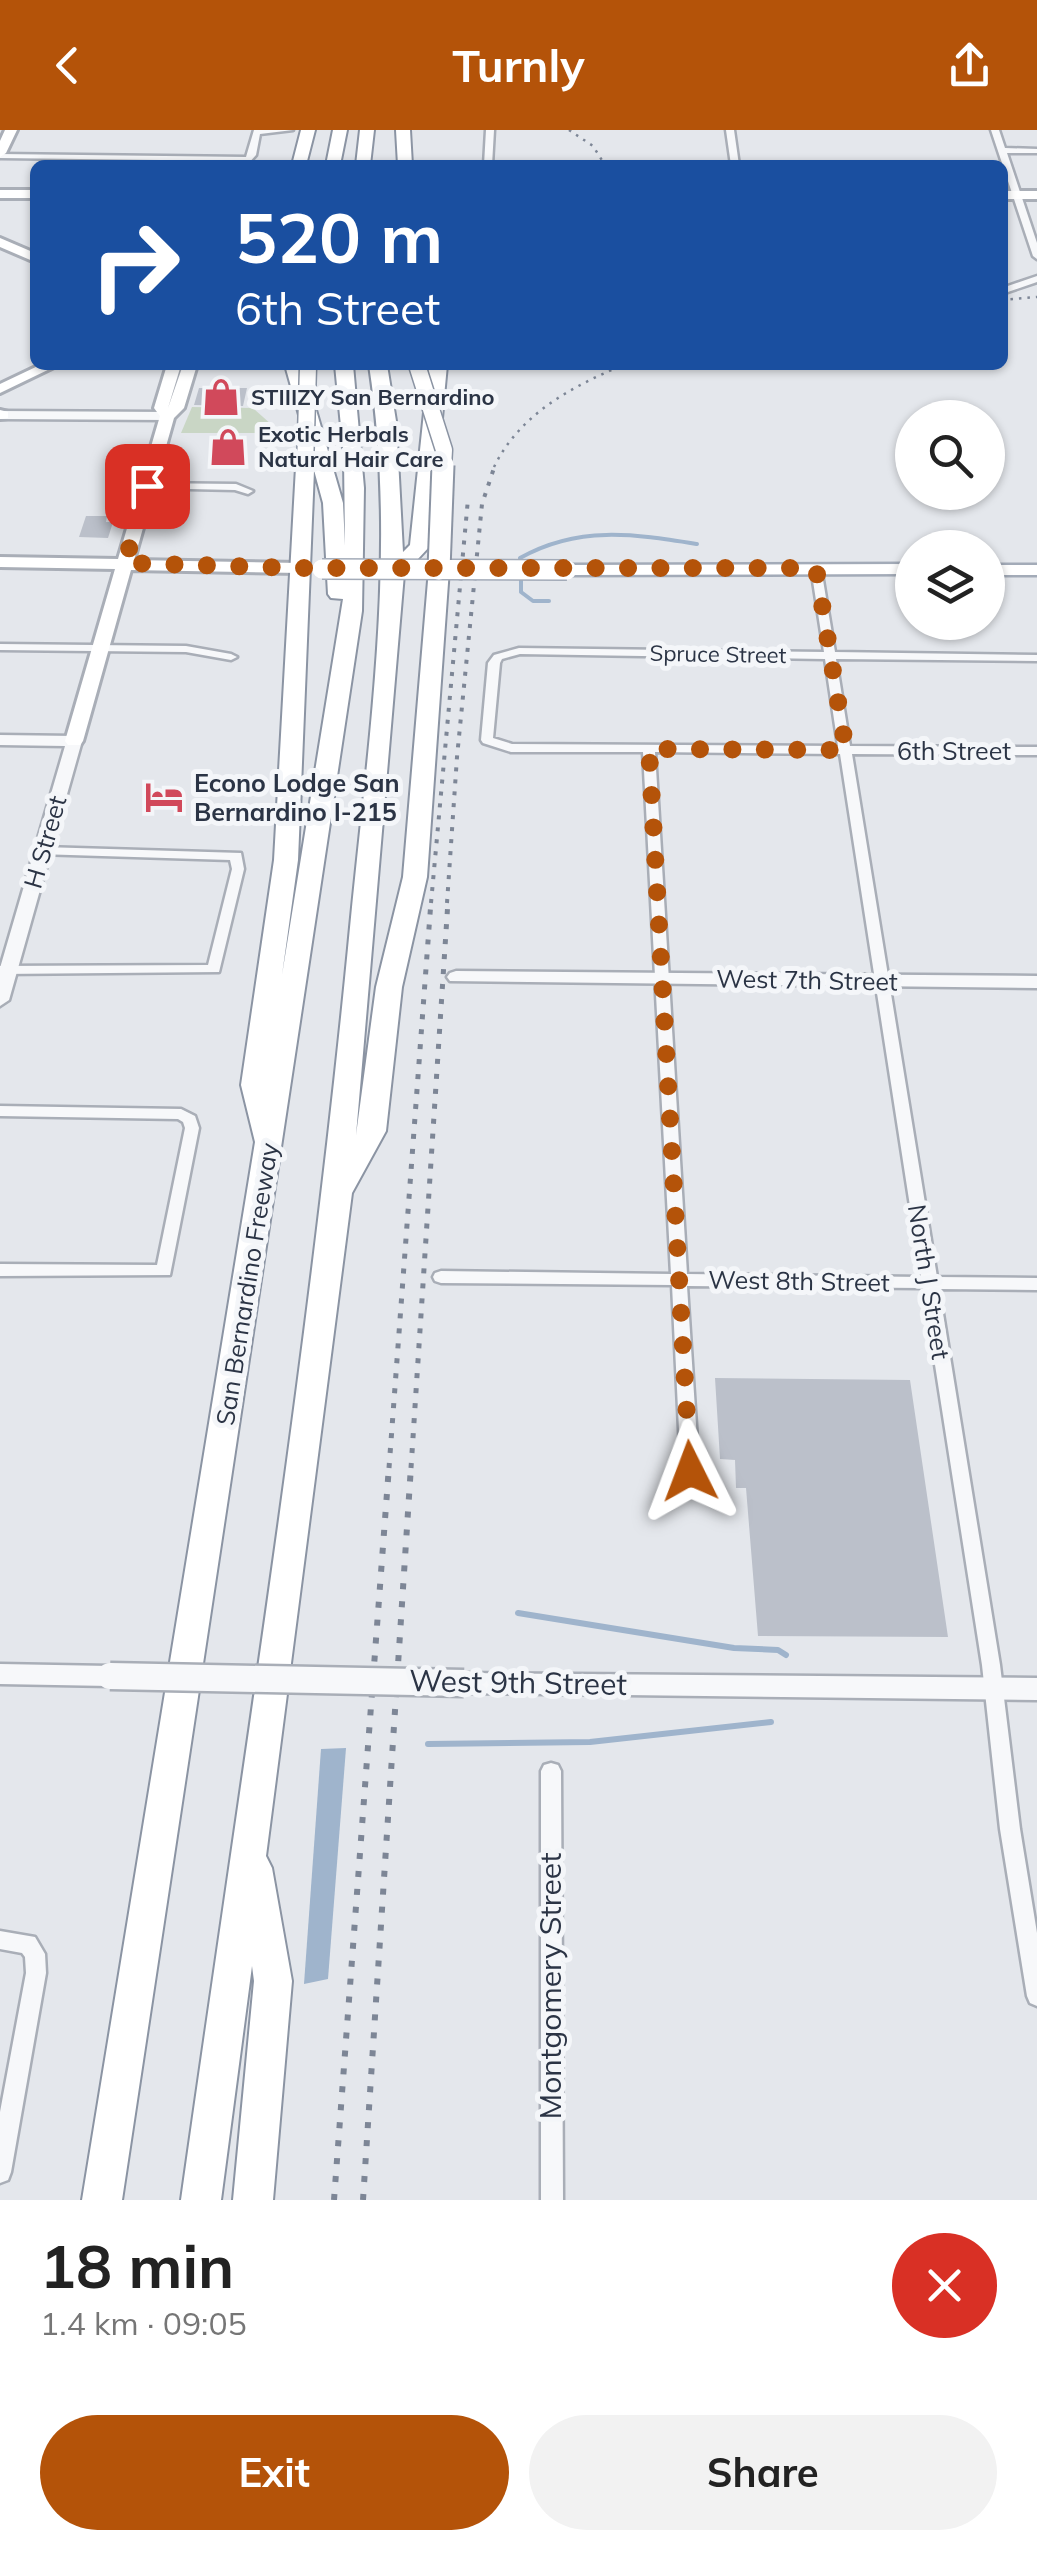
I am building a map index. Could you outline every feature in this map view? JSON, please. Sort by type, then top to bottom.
[{"type":"highway","points":[[300,160],[308,130]]},
{"type":"highway","points":[[334,160],[340,130]]},
{"type":"highway","points":[[363,160],[367,130]]},
{"type":"highway","points":[[403,130],[404,160]]},
{"type":"highway","points":[[295,370],[336,521],[337,721]]},
{"type":"highway","points":[[268,1152],[254,1085],[286,860],[310,568],[308,370]]},
{"type":"highway","name":"San Bernardino Freeway","points":[[102,2200],[352,611],[358,526],[345,370]]},
{"type":"highway","points":[[200,2200],[336,1200],[394,574],[386,421],[379,370]]},
{"type":"highway","points":[[336,1200],[372,1131],[389,988],[414,877],[434,662],[444,450],[419,370]]},
{"type":"highway","points":[[394,574],[420,546],[438,370]]},
{"type":"highway","points":[[249,1837],[272,1981],[253,2200]]},
{"type":"main road","points":[[0,155],[11,130]]},
{"type":"main road","points":[[0,191],[30,190]]},
{"type":"main road","points":[[1010,195],[1037,195]]},
{"type":"main road","points":[[0,242],[30,256]]},
{"type":"main road","points":[[0,389],[40,370]]},
{"type":"main road","points":[[167,416],[161,408],[172,370]]},
{"type":"main road","points":[[74,741],[167,416],[177,408],[188,370]]},
{"type":"main road","points":[[0,562],[567,570],[895,569]]},
{"type":"main road","points":[[1005,570],[1037,570]]},
{"type":"street","points":[[246,160],[252,155],[257,132],[290,130]]},
{"type":"street","points":[[488,160],[490,130]]},
{"type":"street","points":[[730,130],[733,160]]},
{"type":"street","points":[[994,130],[1003,160]]},
{"type":"street","points":[[1001,150],[1037,150]]},
{"type":"street","points":[[0,155],[174,160]]},
{"type":"street","points":[[1010,195],[1037,256]]},
{"type":"street","points":[[1008,289],[1037,278]]},
{"type":"street","points":[[1,414],[167,416]]},
{"type":"street","points":[[147,486],[248,490]]},
{"type":"street","name":"North J Street","points":[[816,568],[994,1688],[1037,1996]]},
{"type":"street","points":[[0,647],[186,649],[231,657]]},
{"type":"street","name":"Spruce Street","points":[[512,748],[488,740],[488,726],[494,663],[498,657],[519,651],[1037,658]]},
{"type":"street","points":[[0,740],[74,741]]},
{"type":"street","name":"H Street","points":[[0,1000],[4,970],[74,741]]},
{"type":"street","name":"6th Street","points":[[512,748],[1036,754]]},
{"type":"street","points":[[649,749],[690,1471]]},
{"type":"street","points":[[4,970],[214,969],[238,870],[236,856],[43,851]]},
{"type":"street","name":"West 7th Street","points":[[456,976],[1037,982]]},
{"type":"street","points":[[0,1111],[181,1114],[190,1119],[190,1140],[164,1272],[0,1270]]},
{"type":"street","name":"West 8th Street","points":[[441,1277],[1037,1284]]},
{"type":"street","name":"West 9th Street","points":[[0,1674],[1037,1689]]},
{"type":"street","name":"Montgomery Street","points":[[551,1771],[552,2200]]},
{"type":"street","points":[[0,2172],[36,1974],[35,1954],[28,1944],[2,1940]]},
{"type":"green space","points":[[192,407],[253,408],[281,433],[181,433]]},
{"type":"water","points":[[346,1748],[328,1979],[304,1984],[321,1749]]},
{"type":"building","name":"STIIIZY San Bernardino","points":[[199,388],[247,388],[243,406],[194,405]]},
{"type":"building","points":[[86,516],[107,516],[106,522],[113,522],[108,538],[79,537]]},
{"type":"building","points":[[715,1378],[910,1380],[948,1637],[758,1636],[746,1488],[736,1488],[735,1460],[720,1459]]},
{"type":"waterway","points":[[520,565],[520,558],[542,548],[585,536],[629,535],[697,544]]},
{"type":"waterway","points":[[521,576],[521,592],[533,601],[549,601]]},
{"type":"waterway","points":[[518,1613],[734,1648],[778,1650],[786,1655]]},
{"type":"waterway","points":[[428,1744],[590,1742],[771,1722]]},
{"type":"railway","points":[[569,130],[593,146],[602,160]]},
{"type":"railway","points":[[1008,299],[1037,297]]},
{"type":"railway","points":[[495,466],[533,417],[566,393],[612,370]]},
{"type":"railway","points":[[447,903],[482,504],[495,466]]},
{"type":"railway","points":[[431,903],[468,499]]},
{"type":"railway","points":[[389,1468],[431,901]]},
{"type":"railway","points":[[411,1468],[448,901]]},
{"type":"railway","points":[[334,2200],[389,1466]]},
{"type":"railway","points":[[363,2200],[411,1466]]},
{"type":"place","name":"STIIIZY San Bernardino","points":[[221,397]]},
{"type":"place","name":"Exotic Herbals Natural Hair Care","points":[[228,447]]},
{"type":"place","name":"Econo Lodge San Bernardino I-215","points":[[164,797]]},
{"type":"route","points":[[147,486],[125,563],[300,568],[816,568],[846,750],[649,749],[690,1471]]}]
